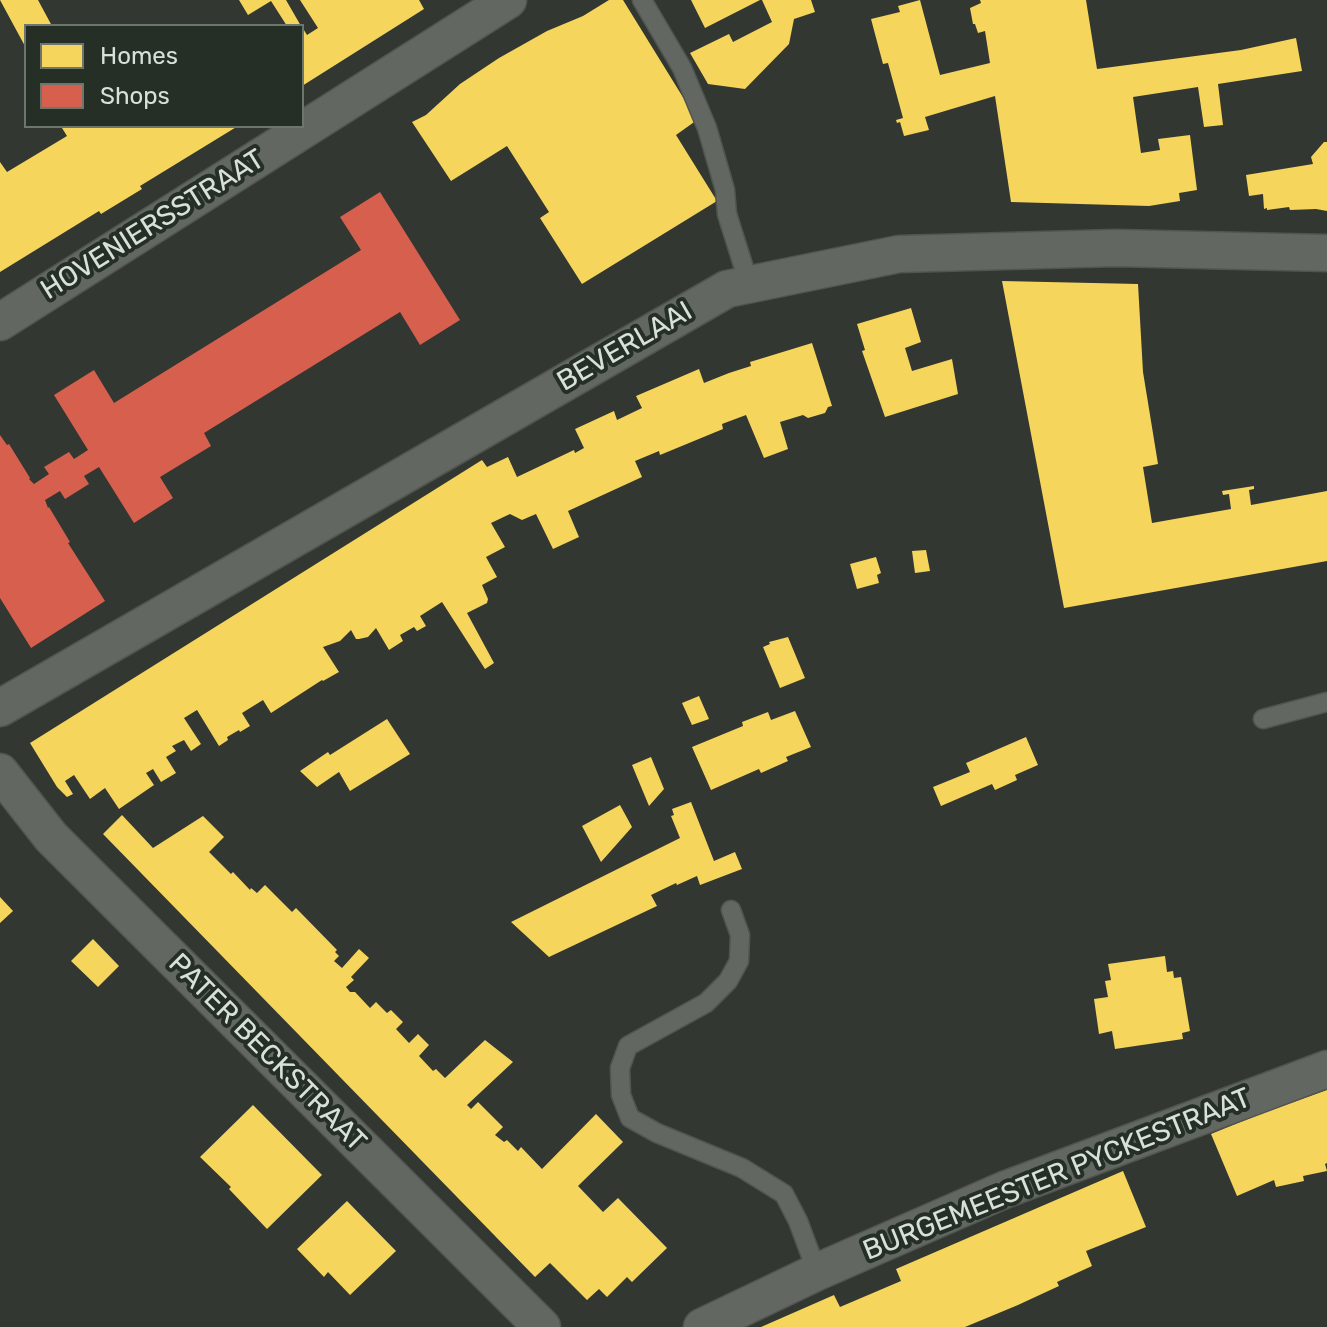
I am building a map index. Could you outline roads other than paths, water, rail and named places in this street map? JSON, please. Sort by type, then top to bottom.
[{"type":"street","name":"HOVENIERSSTRAAT","points":[[0,322],[508,0]]},
{"type":"street","name":"BEVERLAAI","points":[[0,708],[727,289],[899,254],[1116,248],[1327,253]]},
{"type":"street","name":"PATER BECKSTRAAT","points":[[0,772],[51,837],[542,1327]]},
{"type":"street","name":"BURGEMEESTER PYCKESTRAAT","points":[[702,1327],[817,1272],[1004,1190],[1327,1069]]},
{"type":"lane","points":[[642,0],[682,68],[707,128],[725,190],[727,214],[749,284]]},
{"type":"lane","points":[[1263,719],[1327,702]]},
{"type":"lane","points":[[731,910],[740,935],[739,961],[728,981],[706,1003],[628,1046],[620,1068],[621,1095],[630,1118],[657,1133],[742,1168],[784,1194],[817,1272]]}]
